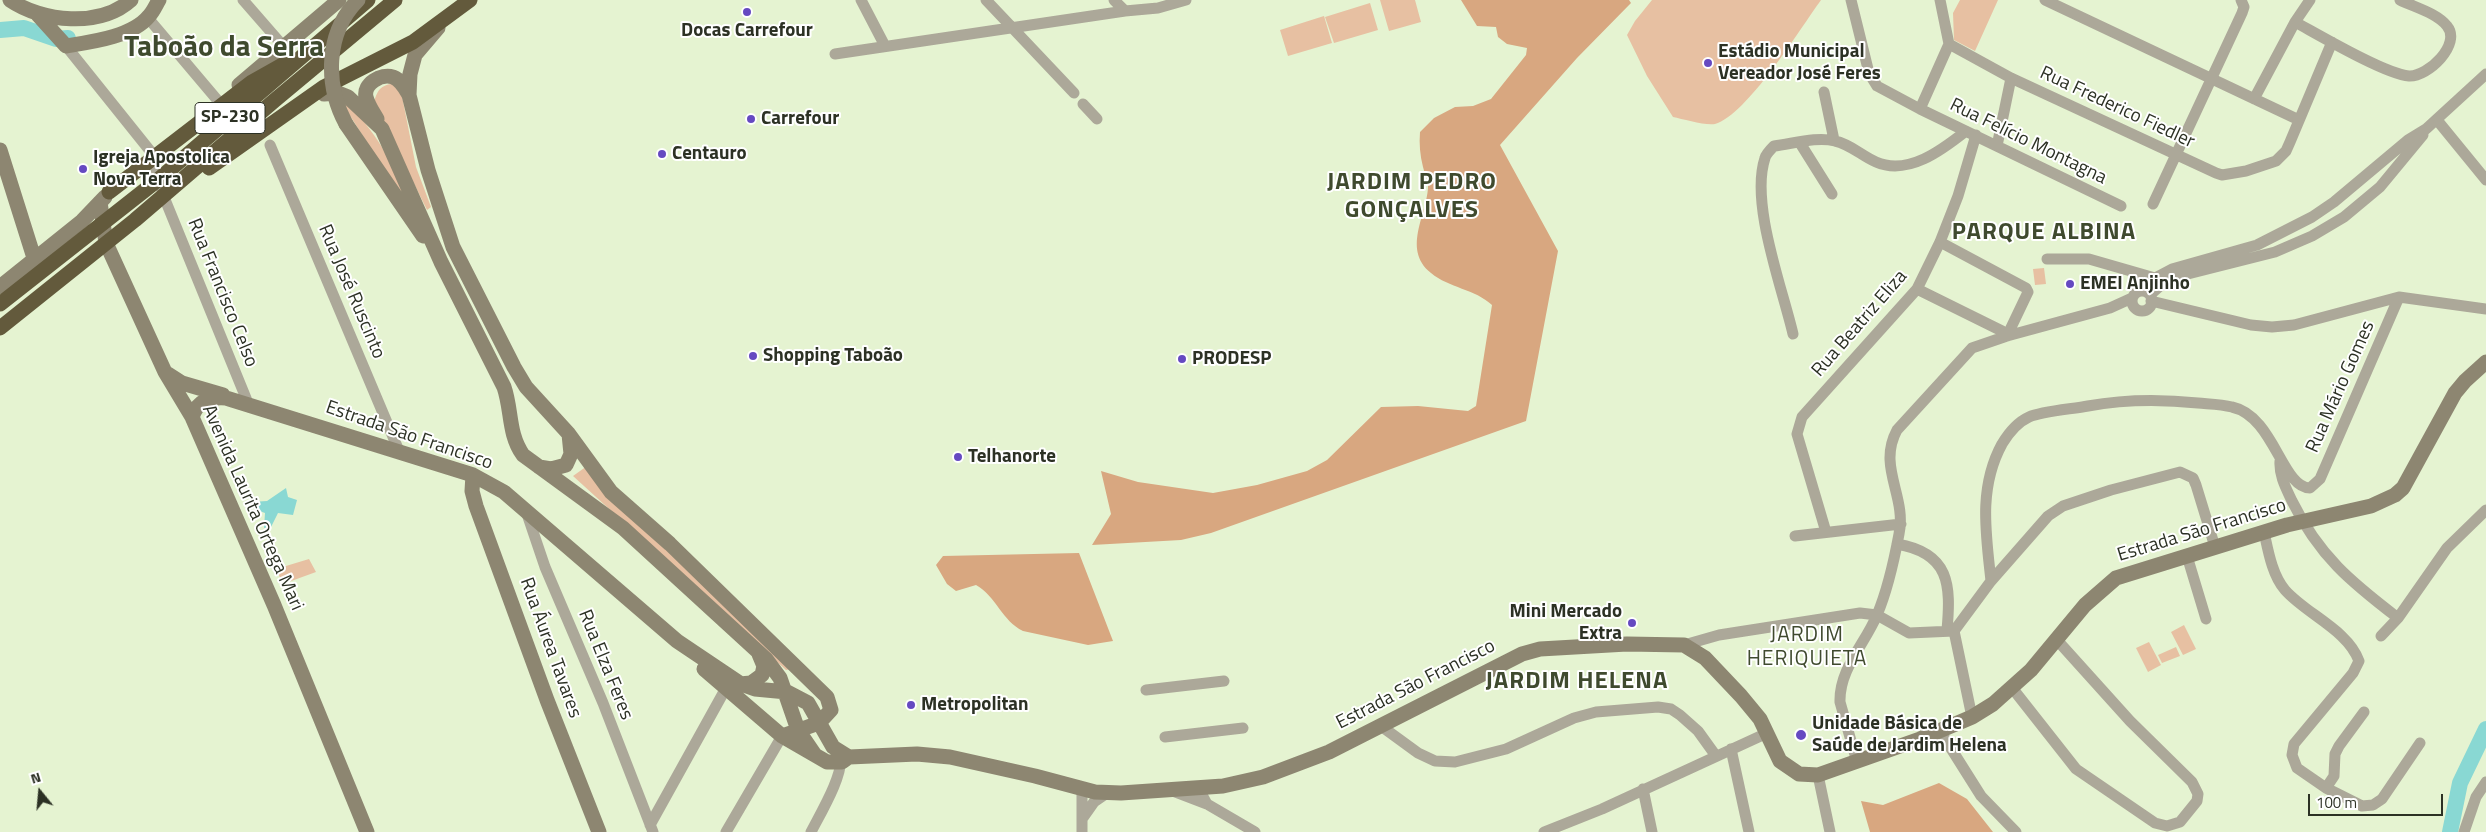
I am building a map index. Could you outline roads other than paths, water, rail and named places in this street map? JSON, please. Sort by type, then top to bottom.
[{"type":"highway","name":"SP-230","points":[[0,304],[159,179],[368,0]]},
{"type":"highway","name":"SP-230","points":[[0,328],[164,197],[274,100],[395,0]]},
{"type":"highway","points":[[181,182],[212,166],[324,87],[413,42],[470,0]]},
{"type":"highway","points":[[105,197],[153,156],[252,82],[306,53]]},
{"type":"main road","points":[[10,0],[41,18],[63,43],[97,41],[121,34],[148,18],[159,0]]},
{"type":"main road","points":[[41,18],[74,20],[97,16],[131,0]]},
{"type":"main road","points":[[153,156],[339,0]]},
{"type":"main road","points":[[358,0],[343,19],[332,54],[332,82],[336,104],[346,124],[441,262]]},
{"type":"main road","points":[[456,12],[427,40],[415,55],[410,74],[409,94],[428,170],[453,247],[526,387],[568,433],[611,492],[670,544],[794,666],[822,690],[831,706],[831,710],[819,723],[782,736]]},
{"type":"main road","points":[[409,94],[401,82],[393,77],[383,76],[375,79],[369,86],[366,99],[382,129],[441,262],[504,387],[515,444],[523,455],[623,528],[775,669],[787,692],[790,711],[798,730],[814,754]]},
{"type":"main road","points":[[308,100],[317,96],[338,93],[348,97],[382,129]]},
{"type":"main road","points":[[0,150],[35,261]]},
{"type":"main road","points":[[0,287],[35,261],[82,221],[105,197]]},
{"type":"main road","name":"Avenida Laurita Ortega Mari","points":[[105,197],[103,224],[106,243],[165,372],[188,411],[274,605],[367,832]]},
{"type":"main road","name":"Estrada São Francisco","points":[[165,372],[182,383],[226,398],[248,403],[473,475],[504,492],[677,641],[734,686],[782,736],[827,762],[844,757],[917,754],[950,757],[1035,776],[1082,789],[1108,793],[1171,791],[1223,786],[1291,768],[1381,726],[1510,659],[1540,649],[1627,644],[1684,645],[1705,658],[1760,719],[1780,761],[1799,774],[1818,775],[1858,762],[1972,717],[2013,689],[2057,640],[2085,605],[2109,582],[2122,576],[2264,532],[2359,510],[2395,495],[2408,480],[2455,393],[2464,381],[2486,362]]},
{"type":"main road","points":[[188,411],[190,396],[207,390]]},
{"type":"main road","name":"Estrada São Francisco","points":[[188,411],[203,401],[226,398]]},
{"type":"main road","points":[[539,467],[551,469],[566,465],[571,454],[568,433]]},
{"type":"main road","name":"Rua Áurea Tavares","points":[[473,475],[472,491],[476,506],[547,700],[599,832]]},
{"type":"main road","points":[[734,686],[751,683],[762,675],[764,666],[758,653]]},
{"type":"main road","name":"Estrada São Francisco","points":[[734,686],[787,692],[808,703],[827,739],[844,757]]},
{"type":"street","points":[[243,0],[284,47]]},
{"type":"street","points":[[861,0],[885,46]]},
{"type":"street","points":[[986,0],[1074,93]]},
{"type":"street","points":[[1114,0],[1125,11]]},
{"type":"street","points":[[835,54],[1125,11],[1158,8],[1186,0]]},
{"type":"street","name":"Rua Felício Montagna","points":[[1851,0],[1872,80],[1877,86],[1920,110],[2122,206]]},
{"type":"street","points":[[1920,110],[1949,44],[1940,0]]},
{"type":"street","points":[[2045,0],[2299,120],[2332,42]]},
{"type":"street","points":[[2153,204],[2242,13],[2244,8],[2241,0]]},
{"type":"street","points":[[2254,98],[2295,22],[2310,0]]},
{"type":"street","points":[[2295,22],[2332,42],[2396,72],[2412,76],[2432,67],[2444,52],[2450,36],[2449,30],[2440,20],[2400,0]]},
{"type":"street","points":[[148,18],[218,102]]},
{"type":"street","points":[[63,43],[153,156]]},
{"type":"street","name":"Rua Frederico Fiedler","points":[[1949,44],[2011,78],[2222,175],[2246,171],[2276,161],[2286,152],[2299,120]]},
{"type":"street","points":[[2047,259],[2089,259],[2154,278],[2172,269],[2257,245],[2291,228],[2334,202],[2408,140],[2437,120],[2486,75]]},
{"type":"street","points":[[1997,146],[2011,78]]},
{"type":"street","points":[[1824,92],[1834,140]]},
{"type":"street","points":[[1083,104],[1097,119]]},
{"type":"street","points":[[2437,120],[2486,180]]},
{"type":"street","points":[[2149,296],[2168,279],[2275,252],[2344,217],[2385,182],[2426,129]]},
{"type":"street","points":[[1792,334],[1771,252],[1761,197],[1765,157],[1774,146],[1834,140],[1876,162],[1893,166],[1908,164],[1930,156],[1971,133]]},
{"type":"street","name":"Rua Beatriz Eliza","points":[[1826,532],[1799,444],[1798,425],[1802,417],[1917,289],[1940,242],[1958,196],[1971,133]]},
{"type":"street","points":[[1800,143],[1832,194]]},
{"type":"street","name":"Rua José Ruscinto","points":[[270,145],[399,452]]},
{"type":"street","name":"Rua Francisco Celso","points":[[153,156],[164,197],[248,403]]},
{"type":"street","points":[[2376,168],[2382,173],[2385,182]]},
{"type":"street","points":[[2291,228],[2293,235],[2300,241]]},
{"type":"street","points":[[1940,242],[2026,288],[2028,292],[2007,336]]},
{"type":"street","points":[[2110,308],[2147,309],[2154,278]]},
{"type":"street","points":[[1917,289],[1984,322],[2007,336]]},
{"type":"street","points":[[1972,348],[2007,336],[2110,308],[2132,298],[2138,291],[2149,296],[2251,325],[2272,327],[2294,325],[2400,297],[2486,309]]},
{"type":"street","name":"Rua Mário Gomes","points":[[2280,459],[2294,480],[2305,488],[2310,488],[2320,479],[2400,297]]},
{"type":"street","points":[[2132,298],[2133,305],[2138,310]]},
{"type":"street","points":[[1858,762],[1840,702],[1840,692],[1845,674],[1877,616],[1897,544],[1901,524],[1889,463],[1891,440],[1916,408],[1972,348],[1981,335],[1984,322]]},
{"type":"street","points":[[1991,581],[1984,524],[1985,498],[1990,472],[2006,438],[2029,417],[2119,400],[2159,399],[2233,407],[2247,413],[2258,422],[2273,443],[2280,459],[2284,483],[2302,522],[2319,548],[2331,561],[2398,618]]},
{"type":"street","points":[[1684,645],[1719,635],[1860,613],[1877,616],[1909,634],[1950,631],[2048,516],[2063,506],[2175,472],[2187,474],[2193,478],[2215,547]]},
{"type":"street","points":[[2382,636],[2398,618],[2448,548],[2486,510]]},
{"type":"street","name":"Rua Elza Feres","points":[[526,511],[545,567],[603,703],[651,829]]},
{"type":"street","points":[[1795,536],[1901,524]]},
{"type":"street","points":[[2264,532],[2278,578],[2284,589],[2356,652],[2359,661],[2354,674],[2294,744],[2293,762],[2297,768],[2326,788],[2362,806],[2373,805],[2382,799],[2420,743]]},
{"type":"street","points":[[1897,544],[1913,546],[1932,556],[1946,575],[1949,589],[1950,631],[1972,717]]},
{"type":"street","points":[[2187,556],[2206,619]]},
{"type":"street","points":[[1705,658],[1710,645],[1719,635]]},
{"type":"street","points":[[2013,689],[2066,759],[2087,778],[2155,823],[2167,826],[2180,822],[2197,801],[2198,794],[2192,782],[2130,721],[2057,640]]},
{"type":"street","points":[[1146,690],[1224,681]]},
{"type":"street","points":[[651,829],[734,686]]},
{"type":"street","points":[[1381,726],[1418,753],[1435,761],[1455,762],[1506,749],[1574,718],[1596,712],[1658,707],[1671,709],[1680,715],[1698,731],[1716,756]]},
{"type":"street","points":[[2326,788],[2334,776],[2335,754],[2364,712]]},
{"type":"street","points":[[1165,737],[1243,728]]},
{"type":"street","points":[[1940,731],[1981,796],[2016,832]]},
{"type":"street","points":[[1544,832],[1563,829],[1643,789],[1766,734]]},
{"type":"street","points":[[726,832],[782,736]]},
{"type":"street","points":[[1731,749],[1749,832]]},
{"type":"street","points":[[811,832],[827,801],[844,757]]},
{"type":"street","points":[[1818,775],[1830,832]]},
{"type":"street","points":[[2464,832],[2476,797],[2486,782]]},
{"type":"street","points":[[1210,806],[1216,792],[1223,786]]},
{"type":"street","points":[[1082,789],[1082,832]]},
{"type":"street","points":[[1200,789],[1210,806]]},
{"type":"street","points":[[1643,789],[1652,832]]},
{"type":"street","points":[[1171,791],[1210,806],[1255,832]]},
{"type":"street","points":[[1082,819],[1094,802],[1108,793]]},
{"type":"water","points":[[286,488],[288,497],[297,500],[293,515],[278,513],[271,527],[264,528],[265,513],[254,509],[252,502],[267,501]]},
{"type":"waterway","points":[[0,30],[24,28],[56,39],[68,38]]},
{"type":"waterway","points":[[2450,832],[2460,783],[2486,729]]},
{"type":"place","name":"Docas Carrefour","points":[[747,12]]},
{"type":"place","name":"Estádio Municipal Vereador José Feres","points":[[1708,63]]},
{"type":"place","name":"Carrefour","points":[[751,119]]},
{"type":"place","name":"Centauro","points":[[662,154]]},
{"type":"place","name":"Igreja Apostolica Nova Terra","points":[[83,169]]},
{"type":"place","name":"EMEI Anjinho","points":[[2070,284]]},
{"type":"place","name":"Shopping Taboão","points":[[753,356]]},
{"type":"place","name":"PRODESP","points":[[1182,359]]},
{"type":"place","name":"Telhanorte","points":[[958,457]]},
{"type":"place","name":"Mini Mercado Extra","points":[[1632,623]]},
{"type":"place","name":"Metropolitan","points":[[911,705]]},
{"type":"place","name":"Unidade Básica de Saúde de Jardim Helena","points":[[1801,735]]},
{"type":"district","name":"Taboão da Serra","points":[[224,49]]},
{"type":"district","name":"JARDIM PEDRO GONÇALVES","points":[[1412,197]]},
{"type":"district","name":"PARQUE ALBINA","points":[[2044,233]]},
{"type":"district","name":"JARDIM HERIQUIETA","points":[[1807,648]]},
{"type":"district","name":"JARDIM HELENA","points":[[1577,682]]}]
